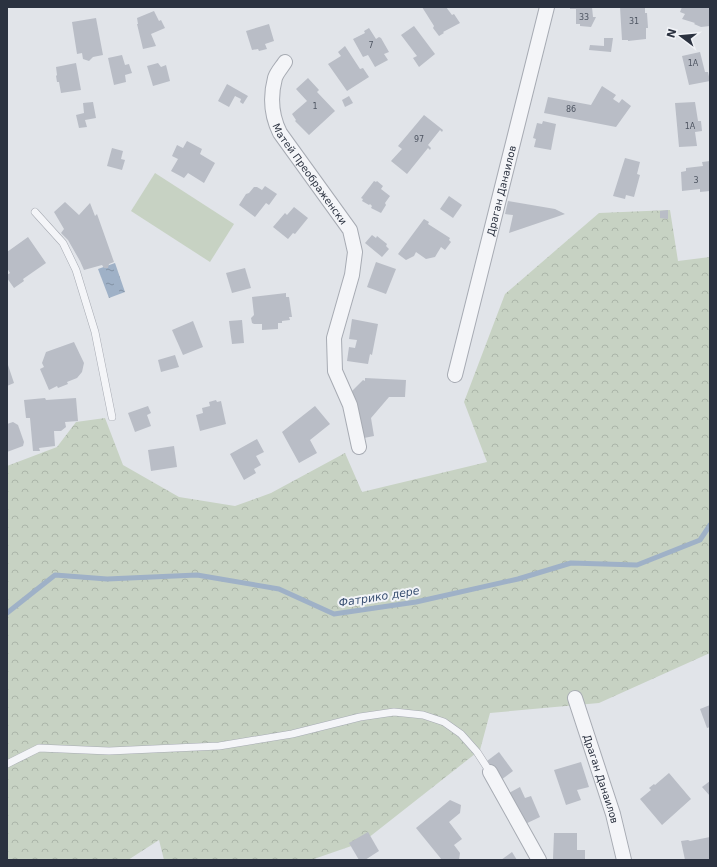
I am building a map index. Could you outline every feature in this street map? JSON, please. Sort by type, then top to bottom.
[{"type":"street","name":"Драган Данаилов","points":[[455,375],[547,7]]},
{"type":"street","name":"Матей Преображенски","points":[[285,62],[276,77],[272,100],[274,120],[280,133],[350,230],[355,252],[352,274],[334,338],[335,371],[350,405],[359,447]]},
{"type":"street","name":"Драган Данаилов","points":[[575,698],[614,814],[624,860]]},
{"type":"street","points":[[490,772],[539,860]]},
{"type":"lane","points":[[35,212],[63,243],[76,270],[95,332],[112,417]]},
{"type":"lane","points":[[7,764],[39,748],[109,751],[219,746],[292,734],[360,717],[394,712],[423,715],[444,722],[461,734],[477,752],[490,772]]},
{"type":"green space","points":[[155,173],[234,224],[210,262],[131,211]]},
{"type":"green space","points":[[670,210],[678,261],[710,257],[710,653],[599,703],[490,713],[480,750],[363,842],[311,860],[164,860],[159,840],[128,860],[7,860],[7,466],[57,447],[76,422],[105,418],[123,465],[179,497],[235,506],[271,493],[345,453],[362,492],[487,462],[464,402],[505,294],[599,213]]},
{"type":"water","points":[[115,263],[125,292],[109,298],[98,269]]},
{"type":"building","points":[[422,7],[446,7],[452,15],[454,14],[460,23],[443,32],[444,33],[439,36]]},
{"type":"building","points":[[570,7],[592,7],[593,17],[596,17],[591,27],[576,24],[576,9],[570,9]]},
{"type":"building","points":[[620,7],[645,7],[648,28],[646,28],[646,39],[628,41],[622,40]]},
{"type":"building","points":[[682,7],[710,7],[710,26],[701,27],[694,24],[695,23],[682,19],[685,14],[680,12]]},
{"type":"building","points":[[154,11],[159,21],[161,20],[165,28],[151,34],[156,46],[143,49],[137,18]]},
{"type":"building","points":[[96,18],[103,55],[93,57],[89,61],[83,59],[82,53],[77,54],[72,22]]},
{"type":"building","points":[[269,24],[274,41],[265,44],[267,49],[259,51],[258,49],[252,50],[246,31]]},
{"type":"building","points":[[414,26],[435,54],[419,67],[413,58],[417,56],[401,35]]},
{"type":"building","points":[[369,28],[376,39],[379,37],[381,38],[389,52],[384,54],[388,60],[375,67],[368,55],[363,57],[353,39],[365,33],[364,31]]},
{"type":"building","points":[[604,38],[613,38],[611,52],[589,50],[590,45],[604,46]]},
{"type":"building","points":[[345,46],[360,69],[363,68],[369,77],[347,91],[328,64],[341,56],[338,52]]},
{"type":"building","points":[[700,52],[705,72],[708,72],[710,81],[689,85],[682,56]]},
{"type":"building","points":[[122,55],[125,65],[129,64],[132,73],[125,75],[126,82],[114,85],[108,58]]},
{"type":"building","points":[[76,63],[81,90],[61,93],[59,82],[57,82],[56,67]]},
{"type":"building","points":[[158,63],[161,67],[166,65],[170,81],[153,86],[147,66]]},
{"type":"building","points":[[308,78],[319,90],[317,92],[335,111],[309,135],[295,121],[296,120],[292,114],[307,101],[296,89]]},
{"type":"building","points":[[227,84],[248,96],[243,104],[240,102],[241,99],[235,96],[229,107],[218,101]]},
{"type":"building","points":[[602,86],[616,95],[613,99],[619,103],[622,99],[631,106],[616,127],[544,113],[548,97],[591,105]]},
{"type":"building","points":[[349,96],[353,103],[345,107],[342,100]]},
{"type":"building","points":[[93,102],[96,118],[85,120],[87,127],[79,128],[76,115],[84,113],[83,103]]},
{"type":"building","points":[[695,102],[698,121],[701,121],[702,131],[695,132],[697,146],[679,147],[675,103]]},
{"type":"building","points":[[424,115],[443,130],[442,132],[440,130],[428,145],[431,148],[430,150],[428,148],[407,174],[391,161],[402,149],[398,146]]},
{"type":"building","points":[[543,121],[556,124],[551,150],[534,147],[536,139],[533,138],[537,123],[542,124]]},
{"type":"building","points":[[187,141],[202,149],[200,154],[215,163],[204,183],[188,173],[184,178],[171,171],[178,159],[172,156],[177,145],[183,148]]},
{"type":"building","points":[[112,148],[123,151],[121,159],[125,160],[122,170],[107,166]]},
{"type":"building","points":[[625,158],[640,162],[637,174],[640,175],[634,197],[626,195],[625,199],[613,196]]},
{"type":"building","points":[[710,161],[710,191],[700,192],[700,189],[682,191],[681,172],[686,171],[686,168],[703,166],[702,162]]},
{"type":"building","points":[[374,181],[377,181],[383,186],[381,189],[390,196],[381,213],[371,208],[372,206],[370,204],[369,205],[362,201],[363,199],[361,198]]},
{"type":"building","points":[[265,186],[277,194],[269,205],[266,203],[255,217],[239,205],[246,194],[249,193],[254,187],[262,190]]},
{"type":"building","points":[[449,196],[462,205],[453,218],[440,209]]},
{"type":"building","points":[[508,201],[555,209],[565,214],[509,233],[513,215],[505,214]]},
{"type":"building","points":[[65,202],[79,215],[90,203],[95,216],[97,214],[114,262],[109,264],[108,268],[104,268],[102,265],[84,270],[68,240],[61,233],[64,229],[54,212]]},
{"type":"building","points":[[294,207],[308,218],[295,234],[293,233],[288,239],[273,227],[285,213],[287,215]]},
{"type":"building","points":[[668,210],[668,219],[660,218],[660,211]]},
{"type":"building","points":[[424,219],[429,222],[428,224],[450,238],[449,240],[451,242],[445,250],[441,247],[435,257],[426,259],[416,252],[414,256],[406,260],[398,254]]},
{"type":"building","points":[[372,235],[376,238],[377,236],[387,244],[386,246],[389,249],[382,257],[365,243]]},
{"type":"building","points":[[28,237],[46,263],[23,279],[24,281],[14,288],[7,278],[7,275],[10,273],[7,268],[7,252]]},
{"type":"building","points":[[376,262],[396,269],[386,294],[367,287]]},
{"type":"building","points":[[245,268],[251,288],[232,293],[226,273]]},
{"type":"building","points":[[286,293],[286,297],[289,297],[292,317],[289,317],[290,320],[278,323],[278,329],[262,330],[262,324],[252,323],[251,318],[254,315],[252,297]]},
{"type":"building","points":[[352,319],[378,324],[372,355],[370,354],[368,364],[347,361],[349,347],[355,348],[357,340],[349,339]]},
{"type":"building","points":[[242,320],[244,343],[232,344],[229,321]]},
{"type":"building","points":[[193,321],[203,347],[183,355],[172,330]]},
{"type":"building","points":[[74,342],[84,363],[82,372],[77,378],[67,382],[68,384],[58,388],[57,386],[49,390],[40,369],[44,367],[42,363],[46,352]]},
{"type":"building","points":[[175,355],[179,367],[161,372],[158,360]]},
{"type":"building","points":[[7,362],[14,383],[7,386]]},
{"type":"building","points":[[365,378],[406,380],[405,397],[389,397],[371,418],[374,436],[359,439],[351,395],[353,395],[352,391],[363,380],[365,381]]},
{"type":"building","points":[[45,398],[46,400],[76,398],[78,421],[65,422],[66,427],[61,431],[54,431],[55,446],[39,448],[40,451],[33,451],[30,418],[26,418],[24,400]]},
{"type":"building","points":[[216,400],[217,402],[221,401],[226,424],[200,431],[196,415],[203,413],[202,408],[210,406],[209,402]]},
{"type":"building","points":[[148,406],[151,413],[147,415],[151,426],[135,432],[128,413]]},
{"type":"building","points":[[315,406],[330,424],[310,440],[317,453],[299,463],[282,432]]},
{"type":"building","points":[[13,422],[18,425],[24,442],[23,446],[7,452],[7,424]]},
{"type":"building","points":[[257,439],[264,452],[256,456],[261,465],[254,469],[256,473],[244,480],[230,454]]},
{"type":"building","points":[[174,446],[177,467],[151,471],[148,450]]},
{"type":"building","points":[[710,705],[710,727],[707,728],[700,709]]},
{"type":"building","points":[[499,752],[513,771],[501,780],[487,761]]},
{"type":"building","points":[[581,762],[589,787],[577,790],[581,800],[566,805],[554,770]]},
{"type":"building","points":[[669,773],[691,799],[662,825],[640,799],[651,790],[649,788]]},
{"type":"building","points":[[710,781],[710,796],[702,787]]},
{"type":"building","points":[[520,787],[525,798],[531,796],[540,817],[521,826],[507,794]]},
{"type":"building","points":[[450,800],[461,805],[460,813],[449,822],[462,839],[454,845],[460,853],[459,860],[442,860],[416,828]]},
{"type":"building","points":[[368,832],[379,851],[365,860],[359,860],[349,843]]},
{"type":"building","points":[[554,833],[577,833],[577,850],[585,850],[585,860],[553,859]]},
{"type":"building","points":[[710,837],[710,860],[685,860],[681,841],[690,841]]},
{"type":"building","points":[[512,852],[517,860],[501,860]]},
{"type":"waterway","name":"Фатрико дере","points":[[7,613],[55,575],[107,579],[197,575],[279,589],[334,614],[416,602],[518,579],[571,563],[637,565],[700,540],[710,525]]}]
